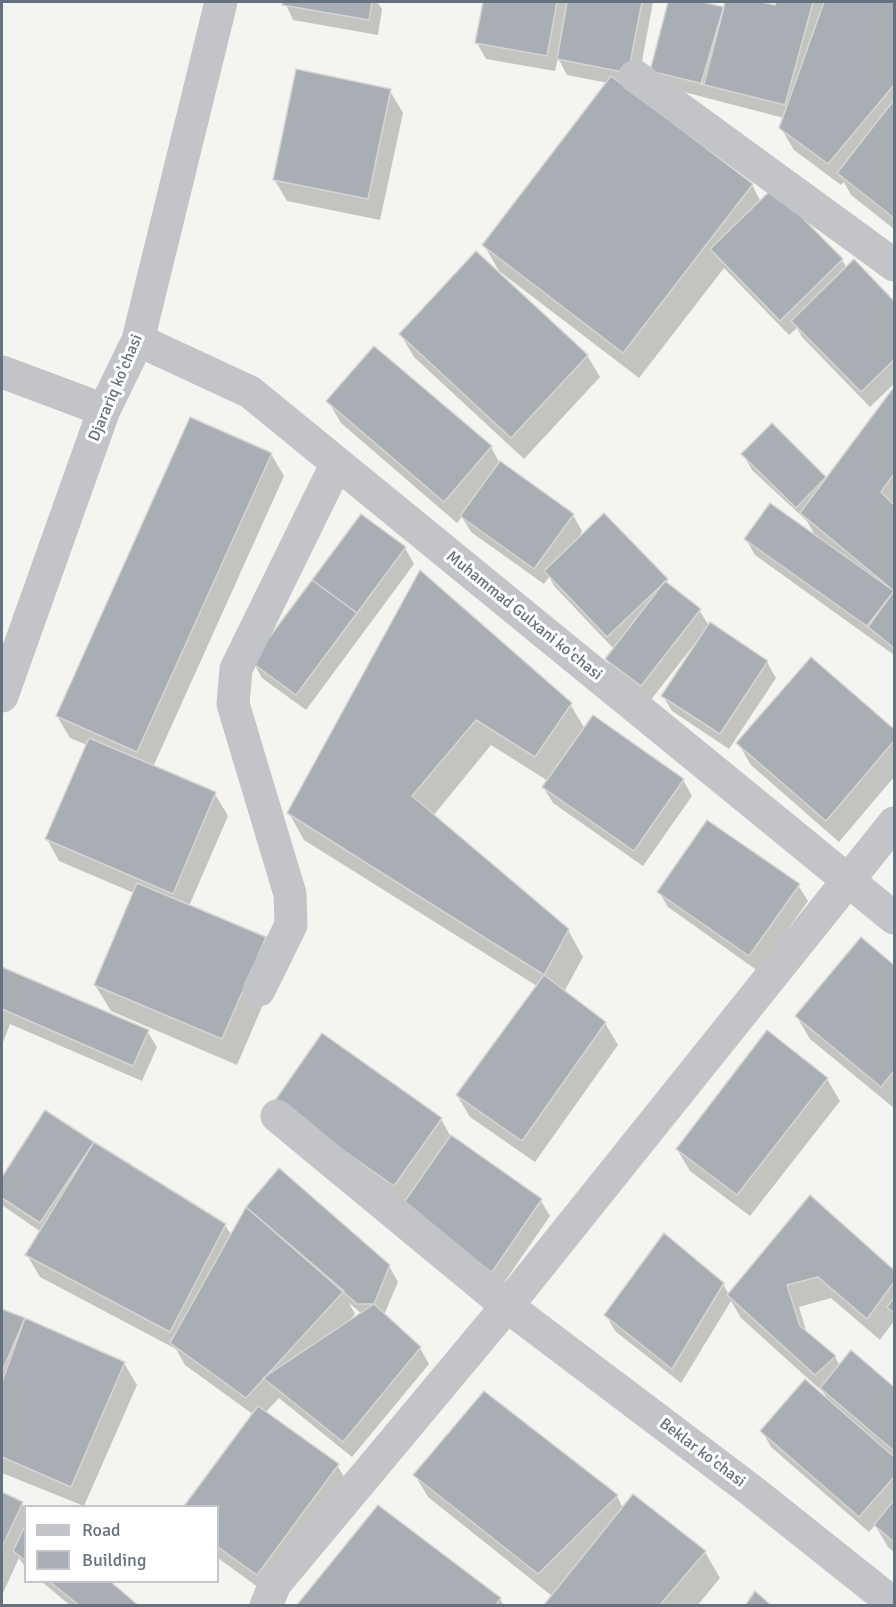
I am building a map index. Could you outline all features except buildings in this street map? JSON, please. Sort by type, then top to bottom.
[{"type":"street","name":"Djarariq ko'chasi","points":[[2,696],[104,410],[138,340],[221,2]]},
{"type":"street","points":[[635,76],[894,265]]},
{"type":"street","name":"Muhammad Gulxani ko'chasi","points":[[138,340],[250,392],[894,918]]},
{"type":"street","points":[[2,372],[104,410]]},
{"type":"street","points":[[259,990],[291,925],[290,894],[233,704],[236,669],[337,463]]},
{"type":"street","points":[[266,1605],[275,1584],[507,1306],[894,823]]},
{"type":"street","name":"Beklar ko'chasi","points":[[278,1116],[507,1306],[752,1491],[894,1604]]}]
